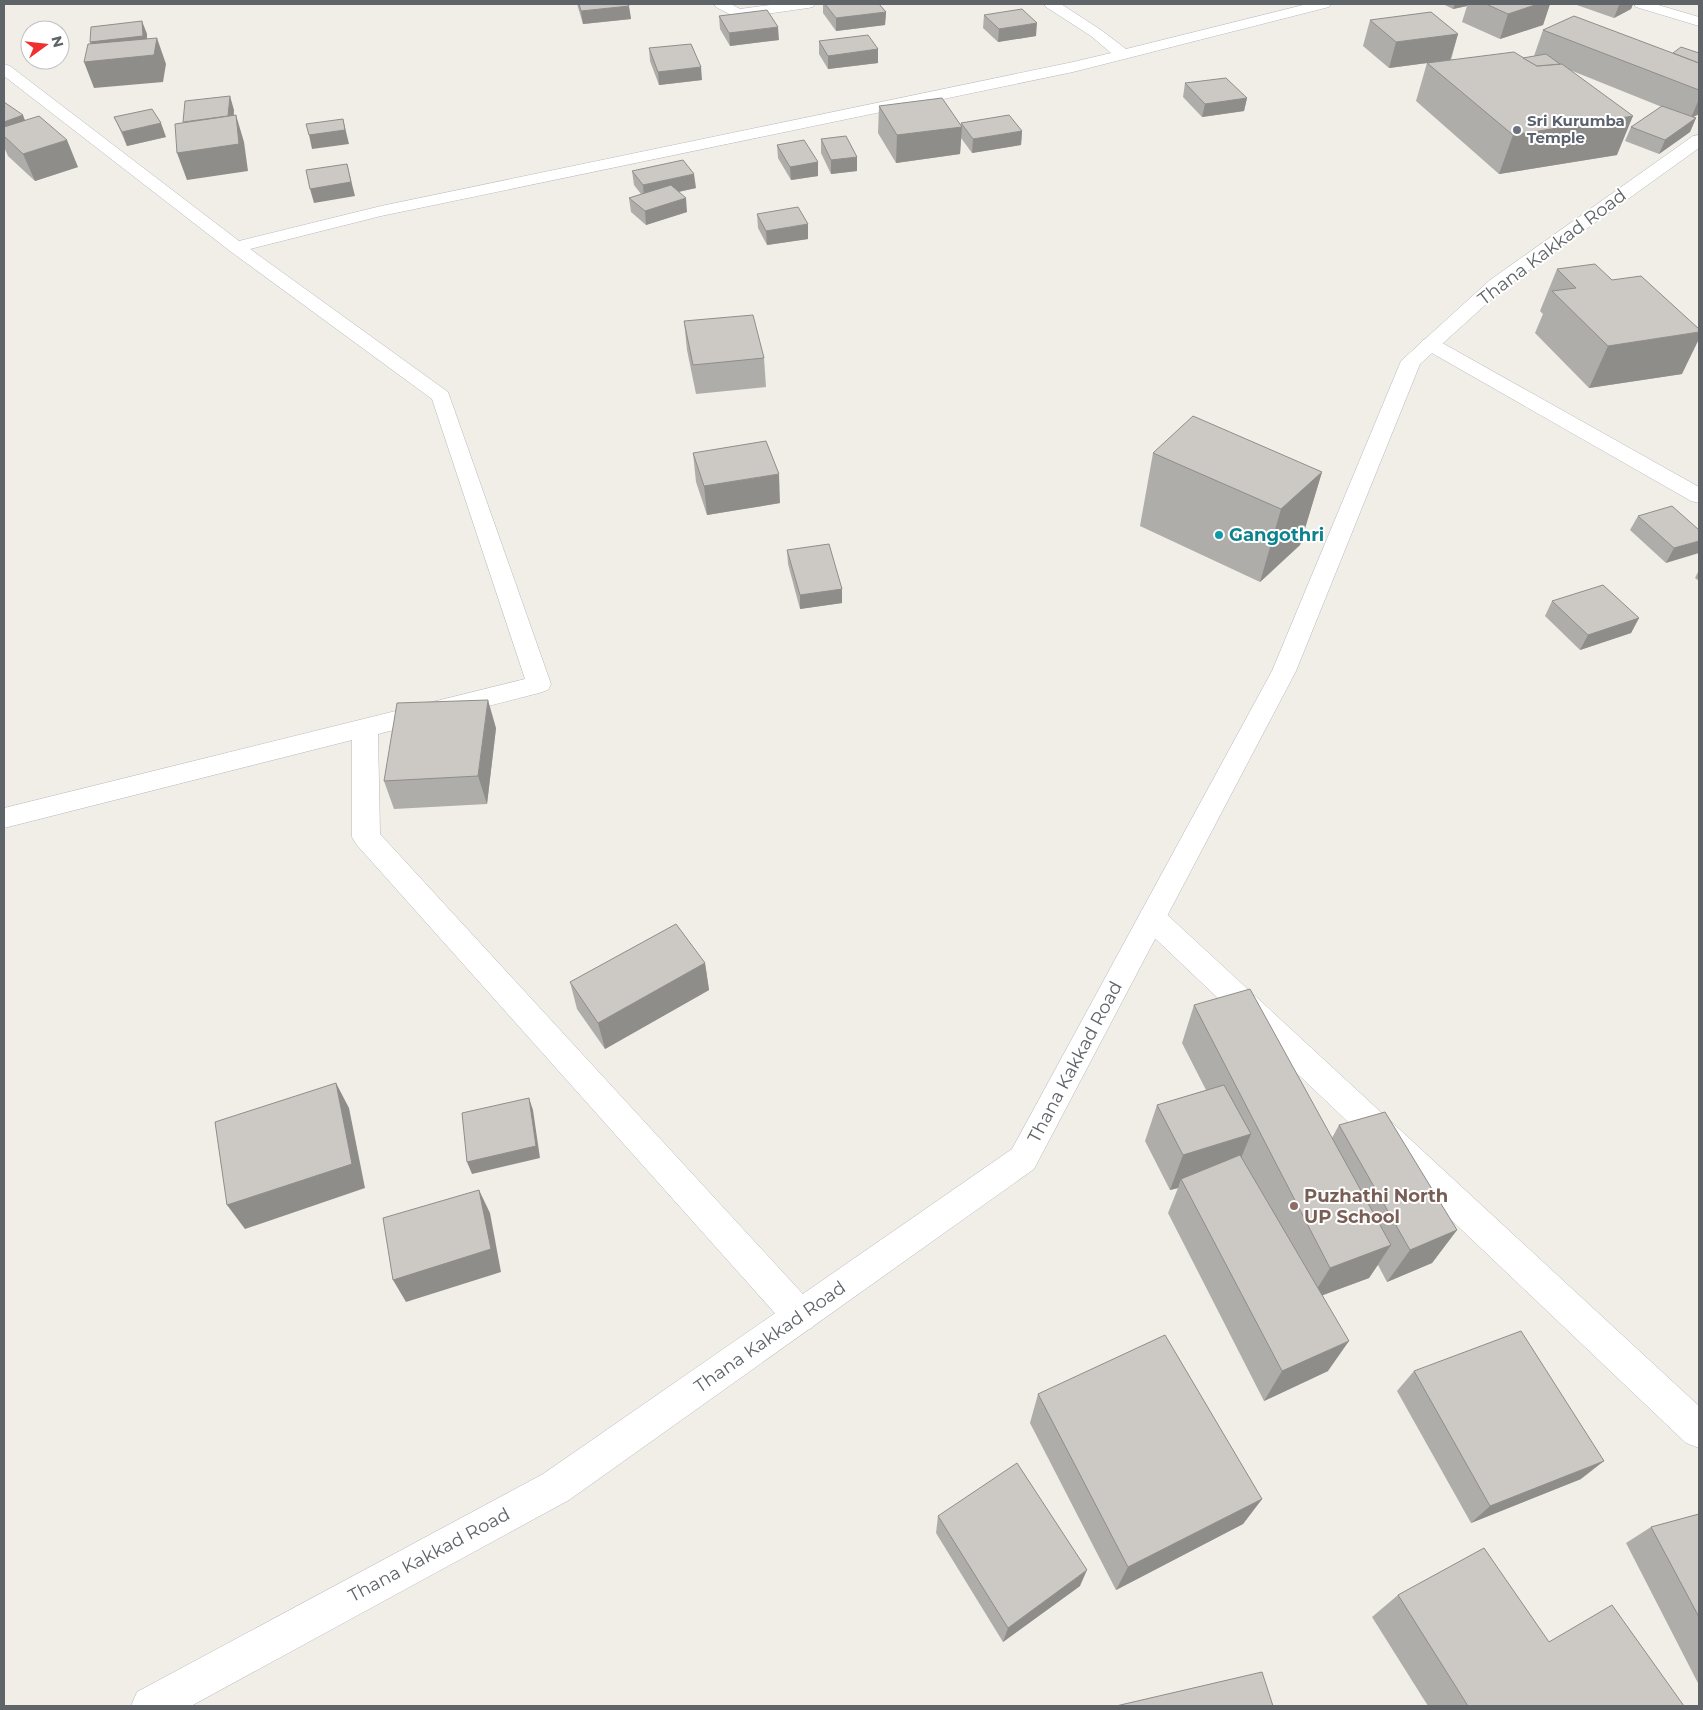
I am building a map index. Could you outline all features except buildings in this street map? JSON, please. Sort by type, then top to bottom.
[{"type":"street","points":[[721,4],[738,14],[808,4]]},
{"type":"street","points":[[1051,4],[1124,55]]},
{"type":"street","points":[[236,247],[380,211],[1124,55],[1324,4]]},
{"type":"street","points":[[1641,4],[1699,22]]},
{"type":"street","points":[[4,68],[236,247],[441,396],[539,684],[4,818]]},
{"type":"street","name":"Thana Kakkad Road","points":[[151,1706],[556,1487],[1023,1160],[1284,671],[1412,362],[1496,284],[1699,140]]},
{"type":"street","points":[[1430,344],[1699,496]]},
{"type":"street","points":[[365,727],[366,837],[800,1316]]},
{"type":"street","points":[[1152,918],[1699,1430]]},
{"type":"place","name":"Sri Kurumba Temple","points":[[1517,130]]},
{"type":"place","name":"Gangothri","points":[[1219,535]]},
{"type":"place","name":"Puzhathi North UP School","points":[[1294,1206]]}]
